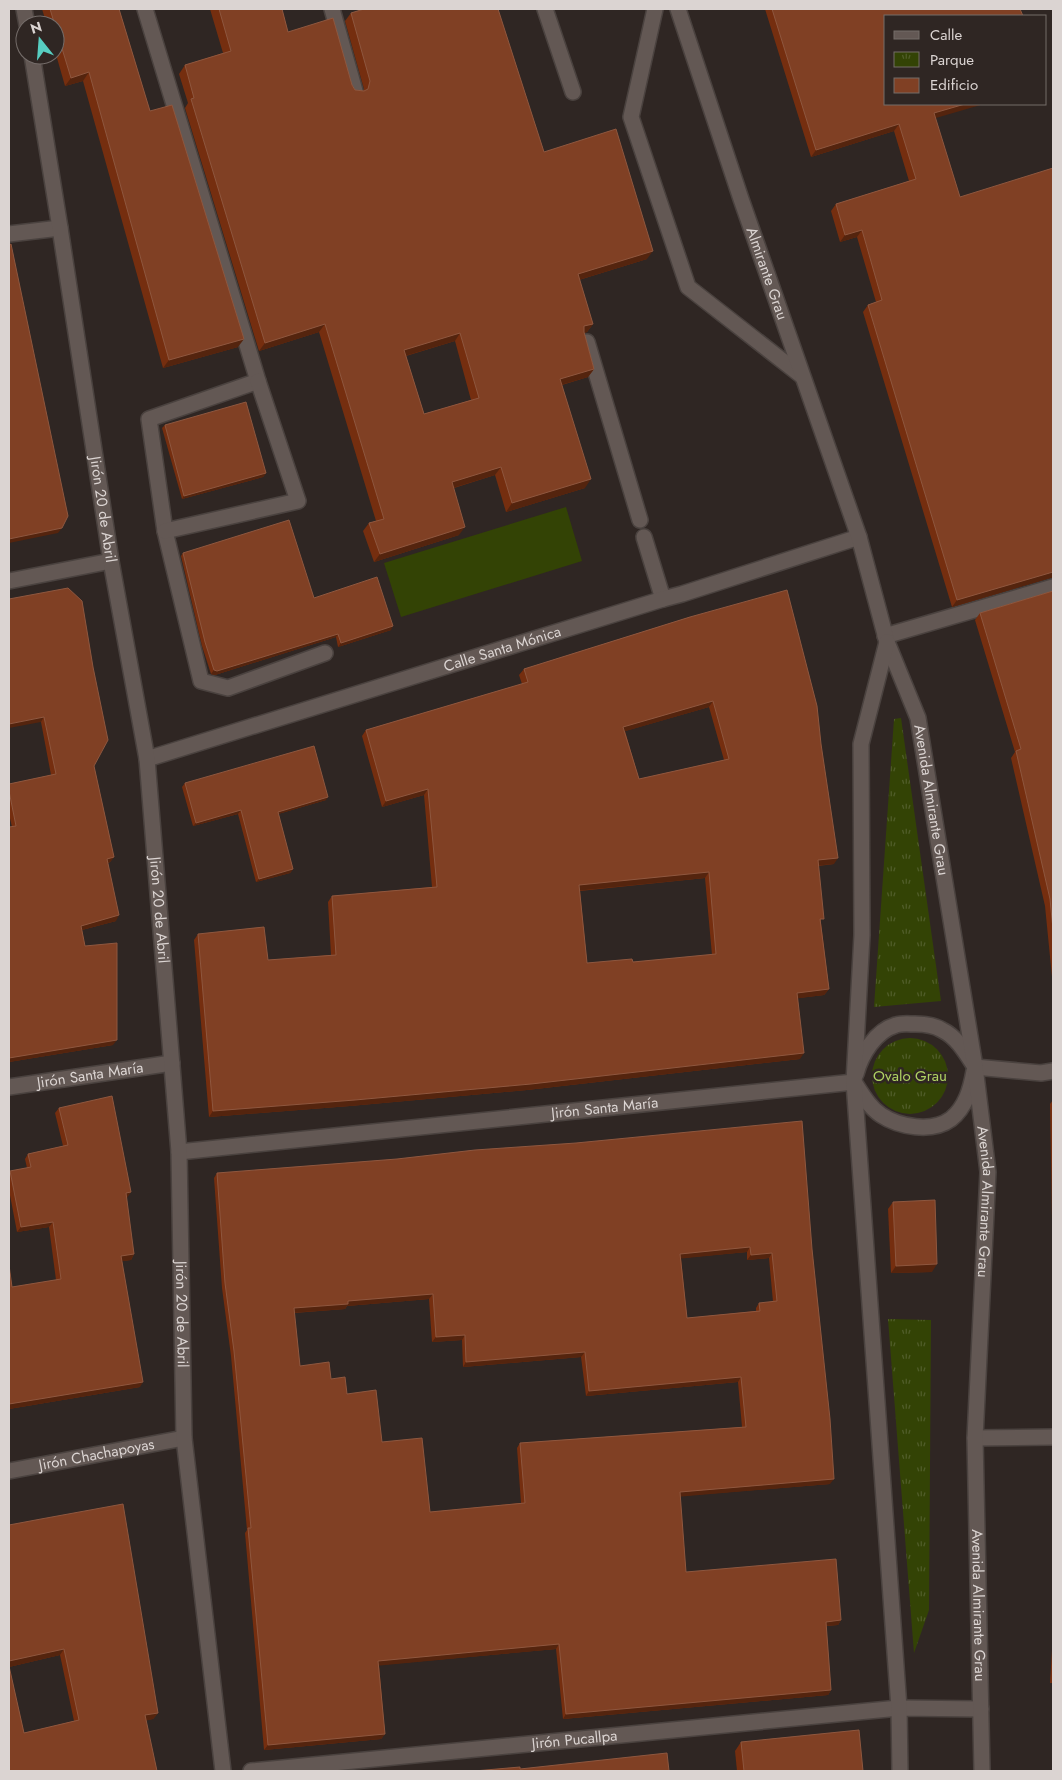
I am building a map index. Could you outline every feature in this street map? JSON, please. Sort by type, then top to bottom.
[{"type":"main road","points":[[146,9],[258,381],[298,501],[165,531]]},
{"type":"main road","points":[[332,9],[355,91]]},
{"type":"main road","points":[[545,9],[573,92]]},
{"type":"main road","points":[[655,9],[631,117],[688,287],[802,376]]},
{"type":"main road","name":"Almirante Grau","points":[[678,9],[741,199],[858,537]]},
{"type":"main road","name":"Jirón 20 de Abril","points":[[34,65],[111,562],[147,759],[179,1152],[184,1438],[223,1771]]},
{"type":"main road","points":[[9,234],[60,228]]},
{"type":"main road","points":[[588,342],[640,520]]},
{"type":"main road","points":[[258,381],[150,419],[165,531],[201,681],[228,688],[325,653]]},
{"type":"main road","points":[[644,537],[663,599]]},
{"type":"main road","name":"Calle Santa Mónica","points":[[147,759],[682,594],[858,537]]},
{"type":"main road","name":"Avenida Almirante Grau","points":[[858,537],[886,639],[918,718],[975,1067],[988,1172],[975,1438],[982,1771]]},
{"type":"main road","points":[[9,581],[111,562]]},
{"type":"main road","points":[[886,639],[1053,586]]},
{"type":"main road","name":"Avenida Almirante Grau","points":[[886,639],[861,744],[862,935],[854,1082],[898,1708],[900,1771]]},
{"type":"main road","points":[[896,1024],[923,1024],[943,1030],[963,1048],[975,1067],[971,1086],[964,1103],[951,1119],[937,1125],[913,1127],[880,1114],[865,1100],[854,1082],[863,1055],[884,1031],[896,1024]]},
{"type":"main road","name":"Jirón Santa María","points":[[9,1087],[172,1063]]},
{"type":"main road","points":[[975,1067],[1041,1073],[1053,1071]]},
{"type":"main road","name":"Jirón Santa María","points":[[179,1152],[854,1082]]},
{"type":"main road","points":[[975,1438],[1053,1437]]},
{"type":"main road","name":"Jirón Chachapoyas","points":[[9,1471],[184,1438]]},
{"type":"main road","name":"Jirón Pucallpa","points":[[251,1771],[898,1708],[981,1709]]},
{"type":"green space","points":[[566,507],[582,561],[401,617],[384,563]]},
{"type":"green space","points":[[901,718],[941,1001],[874,1007],[894,719]]},
{"type":"green space","name":"Ovalo Grau","points":[[910,1038],[924,1041],[937,1049],[945,1062],[948,1076],[945,1090],[937,1103],[924,1111],[910,1114],[896,1111],[883,1103],[875,1090],[872,1076],[875,1062],[883,1049],[896,1041]]},
{"type":"green space","points":[[888,1319],[931,1320],[929,1610],[914,1653]]},
{"type":"building","points":[[50,9],[119,9],[150,111],[172,105],[244,339],[169,360],[89,72],[71,78],[65,58],[65,15],[52,15]]},
{"type":"building","points":[[219,9],[282,9],[288,32],[333,18],[352,85],[355,90],[364,91],[368,89],[370,81],[351,13],[364,9],[498,9],[544,152],[616,129],[653,251],[578,274],[593,324],[584,326],[584,332],[594,369],[560,379],[591,479],[512,503],[501,467],[452,482],[465,527],[380,554],[369,523],[384,519],[325,324],[265,343],[191,99],[194,98],[185,65],[231,51]],"holes":[[[460,333],[479,398],[424,414],[404,350]]]},
{"type":"building","points":[[772,9],[1020,9],[1023,15],[884,15],[884,105],[962,105],[934,113],[960,197],[1053,168],[1053,572],[957,600],[868,305],[882,300],[862,230],[845,235],[836,204],[916,179],[899,124],[816,150]]},
{"type":"building","points":[[11,244],[68,516],[62,528],[9,539],[9,245]]},
{"type":"building","points":[[246,402],[266,473],[184,496],[165,425]]},
{"type":"building","points":[[289,520],[314,598],[377,577],[393,626],[341,643],[338,634],[217,671],[214,670],[205,642],[183,553]]},
{"type":"building","points":[[68,588],[82,601],[108,740],[94,766],[114,857],[107,859],[119,915],[81,926],[85,946],[117,943],[117,1040],[9,1058],[9,827],[16,826],[9,784],[56,774],[44,717],[9,724],[9,599]]},
{"type":"building","points":[[787,590],[817,706],[838,858],[818,860],[824,919],[820,919],[829,989],[797,993],[804,1053],[531,1084],[213,1111],[198,934],[264,927],[268,960],[336,955],[332,896],[437,887],[428,789],[386,801],[366,730],[528,682],[524,669],[690,617]],"holes":[[[713,701],[729,759],[639,779],[623,727]],[[709,872],[716,954],[633,962],[632,959],[587,963],[579,885]]]},
{"type":"building","points":[[1053,591],[1053,929],[1050,899],[1016,751],[1021,749],[980,613]]},
{"type":"building","points":[[314,746],[328,797],[278,812],[293,869],[259,879],[241,810],[196,823],[185,783]]},
{"type":"building","points":[[112,1096],[131,1192],[126,1193],[134,1254],[121,1256],[143,1382],[9,1404],[9,1265],[12,1287],[61,1279],[53,1222],[21,1227],[10,1171],[31,1167],[28,1154],[68,1145],[59,1108]]},
{"type":"building","points":[[802,1121],[834,1479],[680,1492],[686,1572],[836,1559],[841,1620],[826,1622],[831,1690],[566,1714],[559,1644],[378,1661],[385,1734],[268,1745],[248,1528],[251,1528],[234,1351],[225,1283],[217,1173],[576,1143]],"holes":[[[750,1247],[751,1255],[772,1253],[777,1301],[759,1303],[760,1311],[687,1318],[680,1254]],[[433,1294],[436,1337],[465,1335],[466,1362],[585,1352],[589,1391],[741,1377],[746,1427],[520,1443],[525,1503],[430,1512],[422,1438],[382,1442],[376,1390],[347,1394],[345,1377],[331,1379],[329,1362],[300,1366],[294,1308],[348,1304],[348,1301]]]},
{"type":"building","points":[[935,1200],[937,1264],[896,1266],[893,1202]]},
{"type":"building","points":[[123,1504],[158,1713],[145,1715],[157,1771],[9,1771],[9,1666],[24,1733],[79,1720],[64,1649],[9,1661],[9,1525]]},
{"type":"building","points":[[859,1730],[863,1771],[744,1771],[741,1742]]},
{"type":"building","points":[[667,1753],[669,1771],[474,1771],[520,1767],[520,1769]]}]
